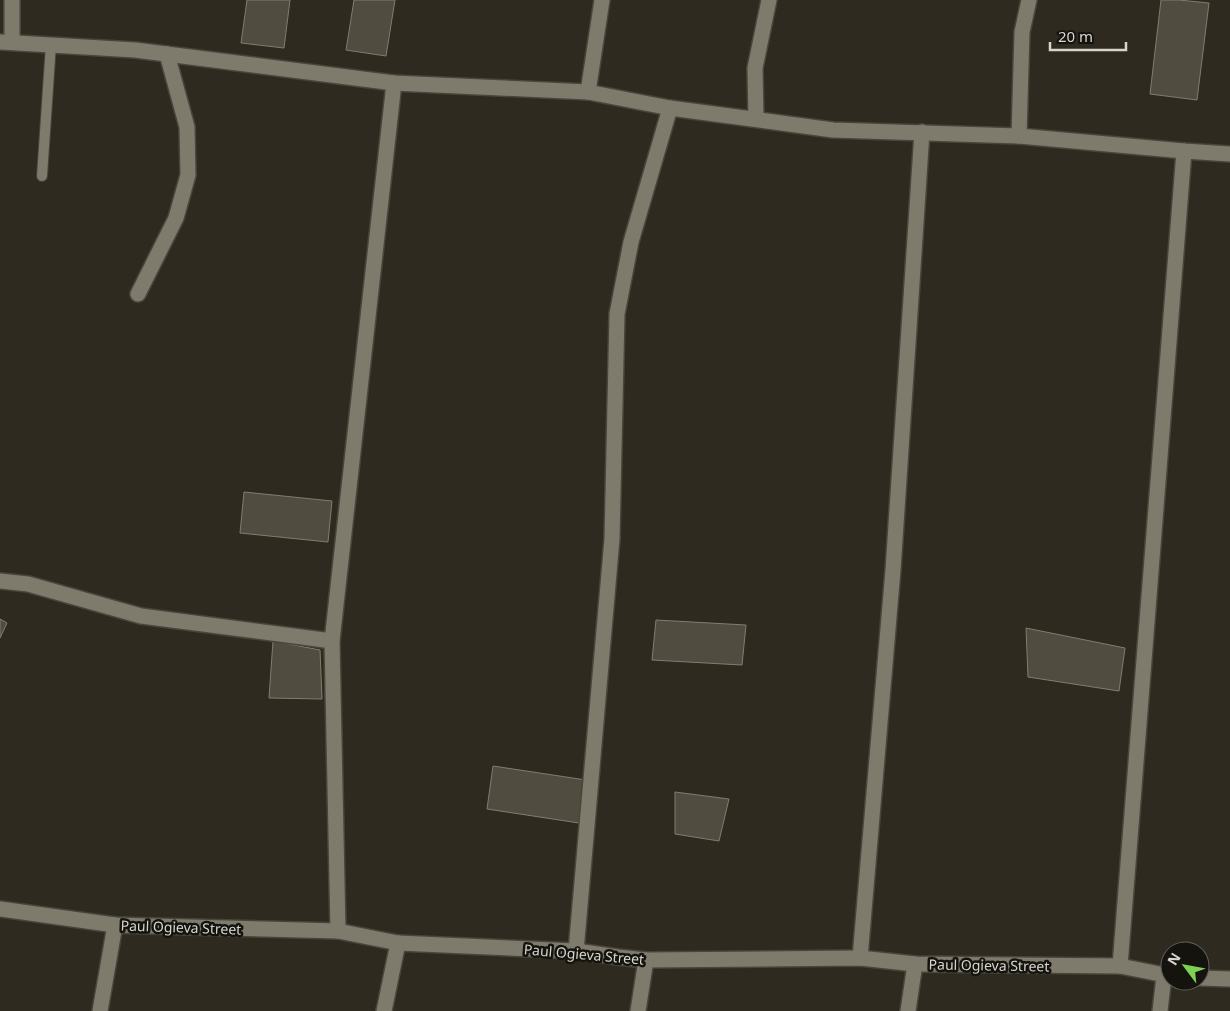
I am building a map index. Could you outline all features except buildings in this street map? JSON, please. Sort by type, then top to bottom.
[{"type":"street","points":[[12,0],[6,42],[135,50],[394,83],[588,92],[670,108],[833,130],[1019,136],[1230,154]]},
{"type":"street","points":[[588,92],[602,0]]},
{"type":"street","points":[[756,119],[755,68],[769,0]]},
{"type":"street","points":[[1019,136],[1022,32],[1029,0]]},
{"type":"street","points":[[138,294],[176,218],[188,175],[186,127],[167,54]]},
{"type":"street","points":[[338,931],[332,642],[394,83]]},
{"type":"street","points":[[576,951],[612,540],[617,314],[631,242],[670,108]]},
{"type":"street","points":[[860,958],[893,570],[922,132]]},
{"type":"street","points":[[1120,966],[1184,151]]},
{"type":"street","points":[[0,581],[28,584],[141,616],[332,642]]},
{"type":"street","name":"Paul Ogieva Street","points":[[0,909],[115,925],[338,931],[398,942],[576,951],[618,958],[646,960],[860,958],[915,964],[1120,966],[1160,975]]},
{"type":"street","points":[[100,1011],[115,925]]},
{"type":"street","points":[[384,1011],[398,942]]},
{"type":"street","points":[[638,1011],[646,960]]},
{"type":"street","points":[[908,1011],[915,964]]},
{"type":"street","points":[[1210,978],[1230,979]]},
{"type":"street","points":[[1160,1011],[1164,991]]},
{"type":"lane","points":[[42,176],[51,44]]}]
